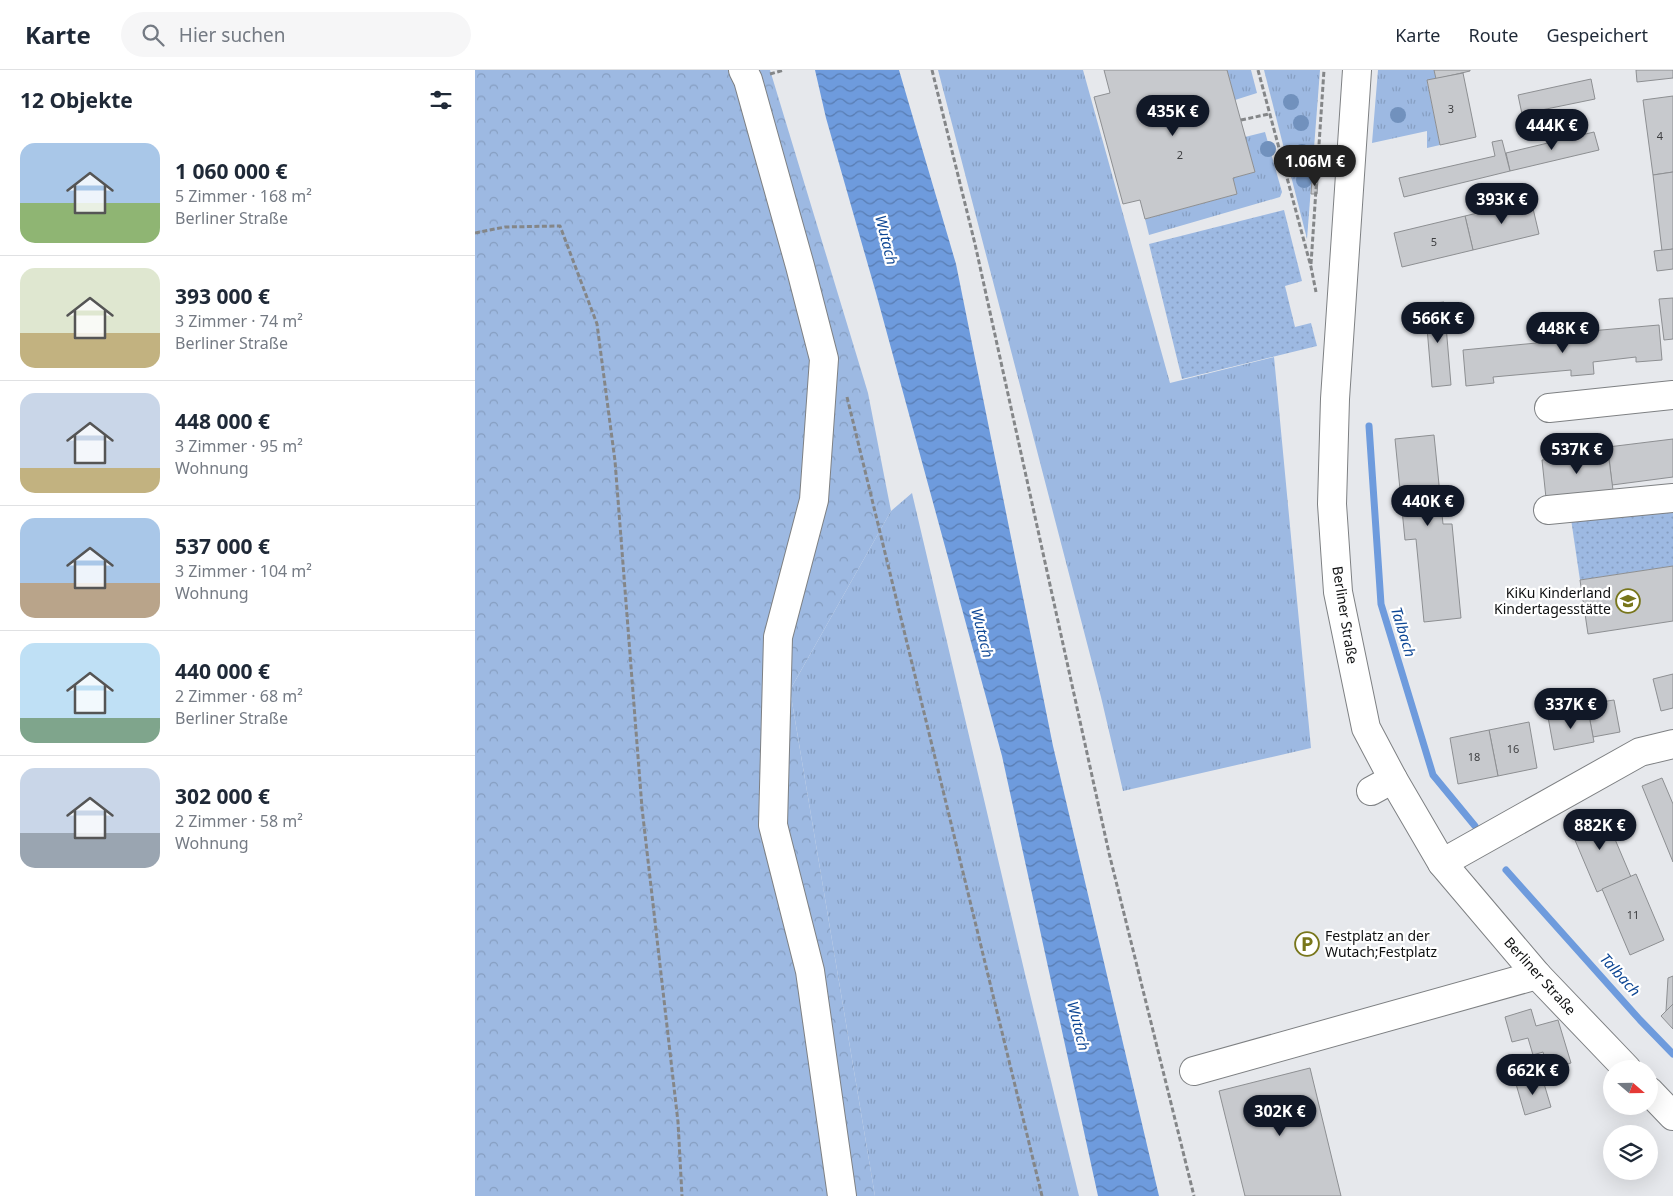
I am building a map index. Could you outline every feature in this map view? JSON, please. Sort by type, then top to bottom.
[{"type":"street","points":[[743,70],[748,80],[824,359],[814,500],[778,637],[773,825],[810,971],[842,1196]]},
{"type":"street","name":"Berliner Straße","points":[[1357,70],[1336,390],[1332,504],[1338,592],[1366,728],[1382,785],[1442,863],[1537,975],[1618,1060]]},
{"type":"street","points":[[1549,408],[1673,395]]},
{"type":"street","points":[[1548,510],[1673,498]]},
{"type":"street","points":[[1442,863],[1641,752],[1673,744]]},
{"type":"street","points":[[1194,1071],[1537,975]]},
{"type":"street","points":[[1658,1100],[1673,1116]]},
{"type":"path","points":[[932,70],[975,244],[1109,853],[1195,1196]]},
{"type":"path","points":[[1257,70],[1311,267],[1317,296]]},
{"type":"path","points":[[1311,267],[1324,70]]},
{"type":"path","points":[[1241,120],[1269,114]]},
{"type":"path","points":[[475,233],[505,227],[559,226],[597,324],[615,461],[642,808],[678,1122],[683,1196]]},
{"type":"path","points":[[847,396],[1042,1196]]},
{"type":"green space","points":[[475,70],[770,70],[868,393],[891,511],[790,690],[875,1196],[475,1196]]},
{"type":"green space","points":[[938,70],[1083,70],[1170,383],[1274,357],[1311,748],[1123,791],[1101,697]]},
{"type":"green space","points":[[1227,70],[1251,70],[1257,93],[1235,100]]},
{"type":"green space","points":[[1264,70],[1320,70],[1307,239]]},
{"type":"green space","points":[[1378,70],[1434,70],[1436,79],[1427,81],[1440,145],[1427,148],[1427,131],[1372,143]]},
{"type":"green space","points":[[1265,132],[1282,192],[1280,197],[1149,235],[1145,219],[1237,194],[1233,178],[1255,172],[1245,137]]},
{"type":"green space","points":[[1284,210],[1302,281],[1285,286],[1295,327],[1311,323],[1317,346],[1182,379],[1149,244]]},
{"type":"green space","points":[[912,493],[1079,1196],[875,1196],[790,690],[891,511]]},
{"type":"green space","points":[[1673,511],[1673,566],[1580,580],[1571,519]]},
{"type":"water","name":"Wutach","points":[[815,70],[899,70],[956,264],[1053,746],[1159,1196],[1098,1196],[1002,756],[876,293],[826,118]]},
{"type":"building","points":[[1104,70],[1227,70],[1255,172],[1233,178],[1237,194],[1145,219],[1140,200],[1123,204],[1094,97],[1110,93]]},
{"type":"building","points":[[1434,70],[1470,70],[1470,71],[1436,79]]},
{"type":"building","points":[[1636,70],[1673,70],[1673,78],[1637,82]]},
{"type":"building","points":[[1463,73],[1476,137],[1440,145],[1427,80]]},
{"type":"building","points":[[1591,79],[1595,99],[1522,114],[1518,95]]},
{"type":"building","points":[[1673,96],[1673,172],[1653,175],[1643,100]]},
{"type":"building","points":[[1594,132],[1599,150],[1510,171],[1506,153]]},
{"type":"building","points":[[1502,140],[1510,171],[1404,197],[1399,178],[1495,156],[1492,142]]},
{"type":"building","points":[[1673,172],[1673,249],[1662,251],[1653,175]]},
{"type":"building","points":[[1312,179],[1318,179],[1317,194],[1311,194]]},
{"type":"building","points":[[1531,200],[1539,234],[1473,250],[1465,216]]},
{"type":"building","points":[[1465,216],[1473,250],[1402,267],[1394,233]]},
{"type":"building","points":[[1673,249],[1673,269],[1657,271],[1654,251]]},
{"type":"building","points":[[1673,298],[1673,339],[1664,340],[1659,299]]},
{"type":"building","points":[[1444,302],[1451,385],[1432,387],[1425,304]]},
{"type":"building","points":[[1659,325],[1662,360],[1636,362],[1636,357],[1593,362],[1594,374],[1571,376],[1571,370],[1493,377],[1494,383],[1466,386],[1463,350],[1568,340],[1567,333]]},
{"type":"building","points":[[1434,435],[1443,524],[1452,524],[1461,618],[1424,622],[1416,539],[1405,540],[1395,439]]},
{"type":"building","points":[[1673,439],[1673,477],[1612,485],[1608,447]]},
{"type":"building","points":[[1608,452],[1613,490],[1546,498],[1542,460]]},
{"type":"building","name":"KiKu Kinderland Kindertagesstätte","points":[[1673,566],[1673,621],[1588,634],[1580,580]]},
{"type":"building","points":[[1673,674],[1673,708],[1661,711],[1653,679]]},
{"type":"building","points":[[1614,700],[1620,732],[1593,737],[1587,704]]},
{"type":"building","points":[[1588,710],[1594,742],[1554,750],[1548,717]]},
{"type":"building","points":[[1529,722],[1537,768],[1498,776],[1489,730]]},
{"type":"building","points":[[1489,730],[1498,776],[1458,784],[1450,738]]},
{"type":"building","points":[[1662,778],[1673,804],[1673,862],[1642,786]]},
{"type":"building","points":[[1603,811],[1631,877],[1597,892],[1569,826]]},
{"type":"building","points":[[1636,874],[1664,940],[1630,955],[1602,889]]},
{"type":"building","points":[[1673,976],[1673,1004],[1666,1011],[1668,978]]},
{"type":"building","points":[[1673,1004],[1673,1029],[1661,1016]]},
{"type":"building","points":[[1531,1009],[1536,1026],[1558,1020],[1571,1063],[1548,1069],[1543,1052],[1533,1055],[1528,1038],[1512,1042],[1505,1017]]},
{"type":"building","points":[[1310,1068],[1341,1196],[1245,1196],[1219,1091]]},
{"type":"building","points":[[1542,1077],[1551,1107],[1525,1115],[1516,1084]]},
{"type":"waterway","name":"Talbach","points":[[1369,426],[1381,604],[1433,775],[1475,826]]},
{"type":"waterway","name":"Talbach","points":[[1506,870],[1640,1020],[1673,1054]]},
{"type":"place","name":"KiKu Kinderland Kindertagesstätte","points":[[1628,601]]},
{"type":"place","name":"Festplatz an der Wutach;Festplatz","points":[[1307,944]]}]
